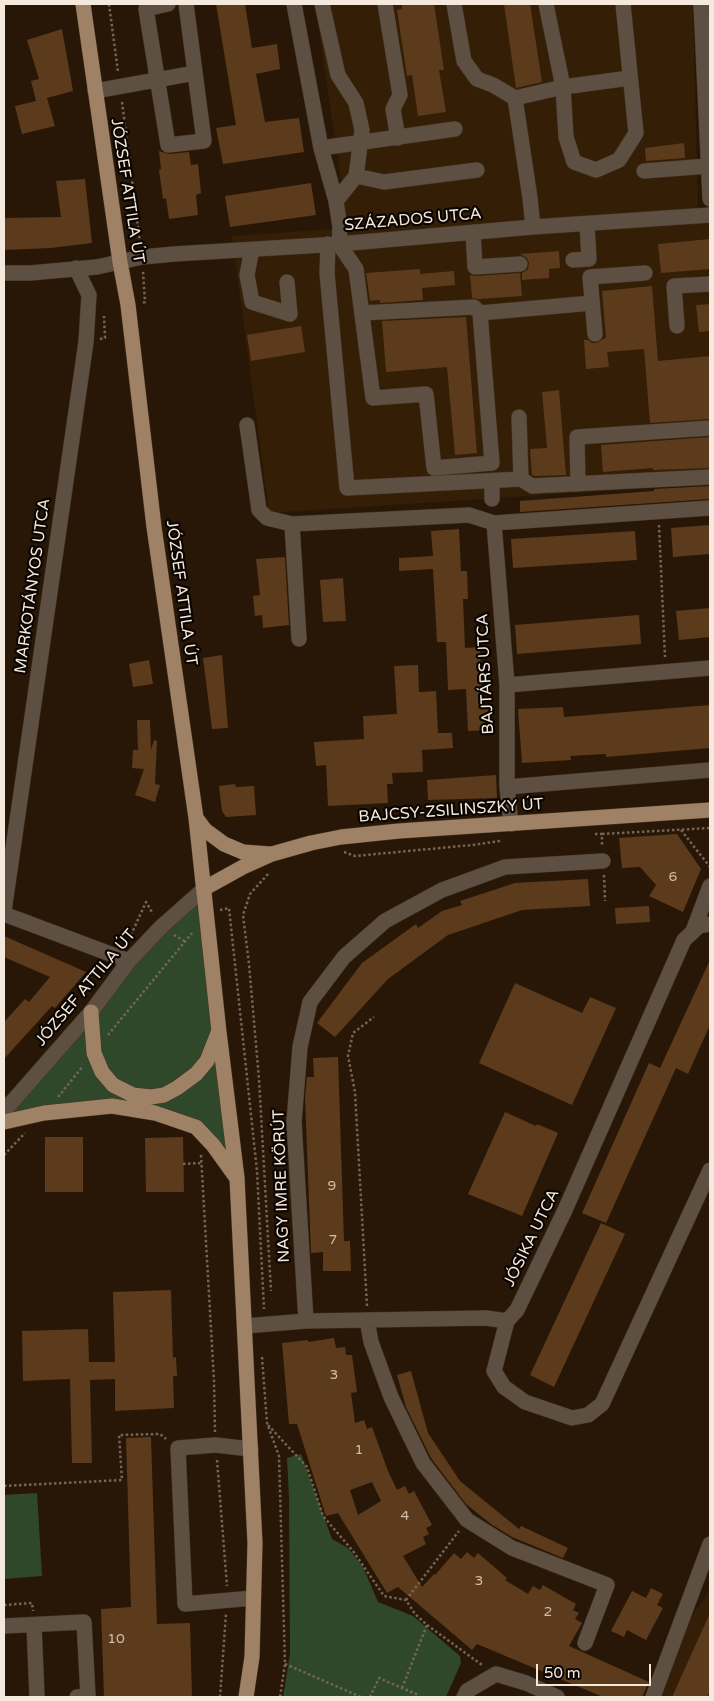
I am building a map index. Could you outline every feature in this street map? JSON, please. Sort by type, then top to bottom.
[{"type":"main road","name":"JÓZSEF ATTILA ÚT","points":[[83,4],[120,262],[128,305],[154,527],[205,888]]},
{"type":"main road","name":"BAJCSY-ZSILINSZKY ÚT","points":[[205,888],[243,867],[272,854],[341,837],[399,831],[710,810]]},
{"type":"main road","points":[[196,818],[205,830],[224,844],[243,852],[272,854]]},
{"type":"main road","points":[[205,888],[219,1032],[237,1178],[245,1326],[255,1543],[252,1656],[246,1697]]},
{"type":"main road","points":[[91,1012],[94,1053],[102,1072],[113,1085],[133,1095],[151,1097],[164,1095],[183,1084],[196,1074],[207,1061],[219,1032]]},
{"type":"main road","points":[[4,1122],[44,1113],[112,1106],[155,1113],[196,1127],[213,1145],[237,1178]]},
{"type":"street","points":[[168,4],[146,9],[168,145],[204,141],[186,4]]},
{"type":"street","points":[[294,4],[320,148],[336,202],[340,227],[333,244],[327,272],[348,488],[520,479],[532,486],[710,477]]},
{"type":"street","points":[[322,4],[338,75],[356,103],[362,130],[356,176],[336,202]]},
{"type":"street","points":[[385,4],[400,95],[393,110],[398,138]]},
{"type":"street","points":[[454,4],[464,61],[477,79],[493,85],[515,98],[562,87],[630,78]]},
{"type":"street","points":[[546,4],[562,87],[566,137],[574,162],[596,170],[619,160],[636,133],[623,4]]},
{"type":"street","points":[[704,6],[710,199]]},
{"type":"street","points":[[95,91],[195,73]]},
{"type":"street","points":[[515,98],[533,227]]},
{"type":"street","points":[[320,148],[455,129]]},
{"type":"street","points":[[644,171],[708,166]]},
{"type":"street","points":[[356,176],[384,182],[477,170]]},
{"type":"street","name":"SZÁZADOS UTCA","points":[[4,273],[30,273],[97,267],[142,257],[710,215]]},
{"type":"street","points":[[573,260],[589,259],[587,224]]},
{"type":"street","points":[[473,232],[475,267],[520,264]]},
{"type":"street","points":[[333,244],[356,268],[373,398],[426,394],[434,468],[492,463],[480,313],[474,307],[362,313]]},
{"type":"street","points":[[251,254],[247,275],[252,302],[290,314],[287,282]]},
{"type":"street","name":"MARKOTÁNYOS UTCA","points":[[4,913],[86,342],[89,296],[76,268]]},
{"type":"street","points":[[595,334],[590,277],[645,273]]},
{"type":"street","points":[[677,326],[674,286],[710,284]]},
{"type":"street","points":[[480,313],[592,303]]},
{"type":"street","points":[[519,417],[520,479]]},
{"type":"street","points":[[247,425],[259,510],[267,518],[292,524],[469,515],[494,523],[710,508]]},
{"type":"street","points":[[578,484],[577,437],[710,428]]},
{"type":"street","points":[[492,481],[492,498]]},
{"type":"street","name":"BAJTÁRS UTCA","points":[[494,523],[507,685],[507,787],[510,824]]},
{"type":"street","points":[[292,524],[299,640]]},
{"type":"street","points":[[507,685],[710,668]]},
{"type":"street","points":[[507,787],[710,770]]},
{"type":"street","name":"NAGY IMRE KÖRÚT","points":[[306,1321],[294,1122],[300,1047],[310,1002],[344,957],[385,921],[442,890],[505,867],[603,861]]},
{"type":"street","name":"JÓSIKA UTCA","points":[[507,1321],[517,1310],[565,1210],[684,940],[701,927],[710,886]]},
{"type":"street","name":"JÓZSEF ATTILA ÚT","points":[[4,1111],[91,1012],[129,961],[162,927],[205,888]]},
{"type":"street","points":[[4,913],[129,961]]},
{"type":"street","points":[[245,1326],[306,1321],[486,1318],[507,1321],[494,1371],[504,1386],[525,1402],[572,1418],[588,1415],[602,1404],[710,1170]]},
{"type":"street","points":[[368,1320],[371,1342],[391,1397],[423,1463],[467,1520],[512,1548],[607,1585],[585,1643]]},
{"type":"street","points":[[251,1449],[215,1445],[178,1448],[185,1604],[253,1598]]},
{"type":"street","points":[[653,1697],[710,1544]]},
{"type":"street","points":[[4,1626],[84,1622],[88,1696],[77,1697]]},
{"type":"street","points":[[34,1625],[38,1697]]},
{"type":"street","points":[[464,1697],[467,1691],[496,1674],[528,1690],[557,1697]]},
{"type":"path","points":[[109,4],[142,257],[145,302],[128,305]]},
{"type":"path","points":[[86,342],[105,338],[104,315]]},
{"type":"path","points":[[658,511],[666,672]]},
{"type":"path","points":[[592,834],[710,828]]},
{"type":"path","points":[[680,830],[710,867]]},
{"type":"path","points":[[602,834],[606,901]]},
{"type":"path","points":[[344,852],[355,856],[472,845],[503,840]]},
{"type":"path","points":[[271,1291],[259,1079],[243,915],[250,894],[266,875],[272,871]]},
{"type":"path","points":[[130,938],[146,902],[162,927]]},
{"type":"path","points":[[207,914],[229,908],[257,1171],[264,1324]]},
{"type":"path","points":[[368,1320],[356,1092],[348,1056],[354,1033],[374,1018]]},
{"type":"path","points":[[200,1154],[214,1380],[215,1445],[224,1539],[227,1600],[220,1697]]},
{"type":"path","points":[[184,1164],[202,1163]]},
{"type":"path","points":[[262,1350],[267,1424],[279,1456],[285,1664],[280,1697]]},
{"type":"path","points":[[267,1424],[307,1467],[324,1516],[384,1596],[406,1600],[415,1614],[427,1625],[496,1674]]},
{"type":"path","points":[[4,1486],[122,1480],[119,1435],[160,1434],[178,1448]]},
{"type":"path","points":[[406,1600],[467,1520]]},
{"type":"path","points":[[402,1688],[427,1625]]},
{"type":"path","points":[[285,1664],[361,1697]]},
{"type":"path","points":[[370,1697],[379,1678],[416,1694],[415,1697]]},
{"type":"shaded area","points":[[315,4],[693,4],[698,208],[700,221],[710,221],[710,484],[269,513],[232,236],[348,228]]},
{"type":"shaded area","points":[[710,1589],[710,1697],[644,1697],[657,1671]]},
{"type":"green space","points":[[205,888],[237,1178],[196,1127],[112,1106],[4,1122],[4,1111]]},
{"type":"green space","points":[[301,1454],[332,1539],[348,1548],[363,1567],[378,1602],[413,1616],[460,1656],[461,1663],[446,1697],[283,1697],[290,1654],[287,1458]]},
{"type":"green space","points":[[37,1493],[42,1576],[4,1579],[4,1495]]},
{"type":"building","points":[[216,4],[245,4],[252,48],[277,44],[280,69],[256,74],[265,122],[299,118],[304,152],[223,164],[216,128],[236,125]]},
{"type":"building","points":[[402,4],[434,4],[444,70],[439,70],[446,112],[418,116],[412,75],[407,76],[397,10],[402,9]]},
{"type":"building","points":[[504,4],[530,4],[542,82],[516,88]]},
{"type":"building","points":[[62,29],[73,91],[47,98],[55,126],[22,134],[15,106],[36,101],[31,81],[39,79],[27,40]]},
{"type":"building","points":[[684,143],[685,158],[646,161],[645,148]]},
{"type":"building","points":[[159,151],[169,154],[189,152],[191,165],[198,164],[201,193],[196,195],[198,215],[169,219],[166,198],[163,199],[159,170],[161,169]]},
{"type":"building","points":[[85,179],[92,243],[51,248],[5,250],[4,218],[61,217],[56,181]]},
{"type":"building","points":[[311,183],[316,215],[230,227],[225,196]]},
{"type":"building","points":[[710,239],[710,269],[661,273],[658,244]]},
{"type":"building","points":[[559,251],[560,268],[549,269],[549,278],[522,280],[522,273],[528,269],[529,263],[527,258],[520,254]]},
{"type":"building","points":[[420,269],[420,274],[454,271],[455,285],[422,288],[423,300],[380,303],[380,300],[370,301],[366,273]]},
{"type":"building","points":[[520,273],[522,296],[472,298],[470,275]]},
{"type":"building","points":[[652,286],[658,361],[710,356],[710,419],[650,423],[644,349],[607,352],[609,367],[586,369],[584,340],[596,343],[606,338],[602,291]]},
{"type":"building","points":[[710,304],[710,331],[699,332],[696,305]]},
{"type":"building","points":[[466,317],[477,453],[455,455],[447,367],[386,372],[382,321]]},
{"type":"building","points":[[301,326],[305,352],[251,361],[247,335]]},
{"type":"building","points":[[559,390],[566,475],[535,476],[532,475],[530,449],[547,448],[542,392]]},
{"type":"building","points":[[710,437],[710,468],[653,470],[653,468],[603,472],[601,445]]},
{"type":"building","points":[[710,486],[710,499],[520,512],[520,501]]},
{"type":"building","points":[[710,525],[710,554],[673,557],[671,528]]},
{"type":"building","points":[[459,529],[461,571],[467,571],[468,599],[463,599],[465,648],[480,647],[482,707],[491,707],[492,730],[468,731],[466,689],[448,690],[446,642],[437,642],[433,569],[399,571],[399,558],[433,556],[431,531]]},
{"type":"building","points":[[635,531],[637,560],[513,568],[511,539]]},
{"type":"building","points":[[285,557],[289,625],[263,628],[262,615],[255,616],[253,596],[260,595],[256,559]]},
{"type":"building","points":[[343,578],[346,621],[323,622],[320,580]]},
{"type":"building","points":[[710,608],[710,637],[679,640],[676,611]]},
{"type":"building","points":[[639,615],[641,644],[517,654],[515,625]]},
{"type":"building","points":[[222,655],[228,728],[212,729],[203,658]]},
{"type":"building","points":[[149,660],[153,684],[133,687],[129,664]]},
{"type":"building","points":[[418,665],[419,692],[436,691],[438,733],[452,733],[453,748],[422,750],[423,772],[392,773],[393,784],[387,784],[388,803],[328,806],[326,765],[316,766],[314,742],[364,739],[363,716],[397,714],[394,666]]},
{"type":"building","points":[[710,705],[710,748],[606,757],[606,754],[570,756],[571,760],[522,763],[518,709],[563,707],[564,717]]},
{"type":"building","points":[[137,720],[150,720],[151,750],[154,740],[157,741],[155,784],[160,785],[155,802],[135,795],[144,769],[132,768],[133,750],[138,750]]},
{"type":"building","points":[[496,775],[497,798],[428,800],[427,780]]},
{"type":"building","points":[[235,784],[236,787],[254,786],[256,815],[226,817],[222,811],[219,786]]},
{"type":"building","points":[[677,834],[701,869],[683,912],[649,896],[656,885],[640,867],[622,868],[619,838]]},
{"type":"building","points":[[588,879],[590,906],[522,910],[448,935],[388,979],[335,1037],[317,1023],[362,963],[416,924],[418,928],[442,911],[462,905],[460,901],[515,883]]},
{"type":"building","points":[[649,906],[650,922],[616,924],[615,908]]},
{"type":"building","points":[[4,936],[86,972],[55,1008],[52,1006],[4,1059],[4,1022],[25,999],[29,1002],[50,977],[4,957]]},
{"type":"building","points":[[710,960],[710,1025],[688,1074],[676,1068],[606,1223],[582,1213],[649,1063],[660,1068]]},
{"type":"building","points":[[515,983],[582,1013],[590,997],[616,1008],[572,1105],[479,1063]]},
{"type":"building","points":[[338,1057],[344,1241],[350,1241],[351,1271],[323,1271],[323,1252],[311,1253],[305,1097],[307,1077],[314,1077],[313,1058]]},
{"type":"building","points":[[505,1112],[536,1126],[537,1124],[558,1133],[522,1216],[468,1194]]},
{"type":"building","points":[[45,1137],[83,1137],[83,1192],[45,1192]]},
{"type":"building","points":[[183,1137],[184,1192],[146,1192],[145,1138]]},
{"type":"building","points":[[601,1223],[625,1234],[554,1387],[530,1375]]},
{"type":"building","points":[[171,1290],[173,1358],[176,1357],[177,1376],[173,1376],[174,1408],[115,1411],[115,1379],[90,1380],[92,1463],[72,1463],[70,1379],[23,1381],[22,1331],[88,1329],[89,1362],[115,1362],[113,1292]]},
{"type":"building","points":[[334,1338],[336,1348],[345,1347],[346,1355],[352,1355],[357,1392],[351,1393],[355,1423],[364,1420],[367,1429],[372,1427],[397,1490],[405,1486],[409,1494],[414,1491],[432,1525],[426,1528],[429,1534],[423,1537],[426,1544],[403,1556],[422,1587],[454,1553],[461,1559],[467,1552],[474,1558],[478,1553],[507,1578],[505,1580],[528,1594],[533,1586],[540,1590],[543,1585],[576,1604],[573,1610],[579,1613],[575,1619],[582,1623],[569,1646],[649,1682],[642,1697],[603,1697],[477,1644],[472,1650],[398,1587],[387,1593],[338,1513],[326,1516],[297,1424],[289,1424],[282,1343],[308,1340],[308,1342]],"holes":[[[372,1482],[381,1501],[358,1515],[350,1490]]]},
{"type":"building","points":[[411,1371],[428,1433],[460,1481],[519,1529],[521,1526],[568,1548],[563,1558],[512,1537],[491,1524],[466,1504],[431,1458],[406,1407],[397,1375]]},
{"type":"building","points":[[151,1437],[157,1624],[190,1623],[192,1697],[104,1697],[101,1609],[131,1607],[126,1438]]},
{"type":"building","points":[[651,1588],[663,1594],[657,1605],[663,1608],[646,1640],[627,1630],[624,1637],[611,1631],[632,1591],[646,1598]]},
{"type":"building","points":[[710,1613],[710,1691],[707,1697],[672,1697]]}]
